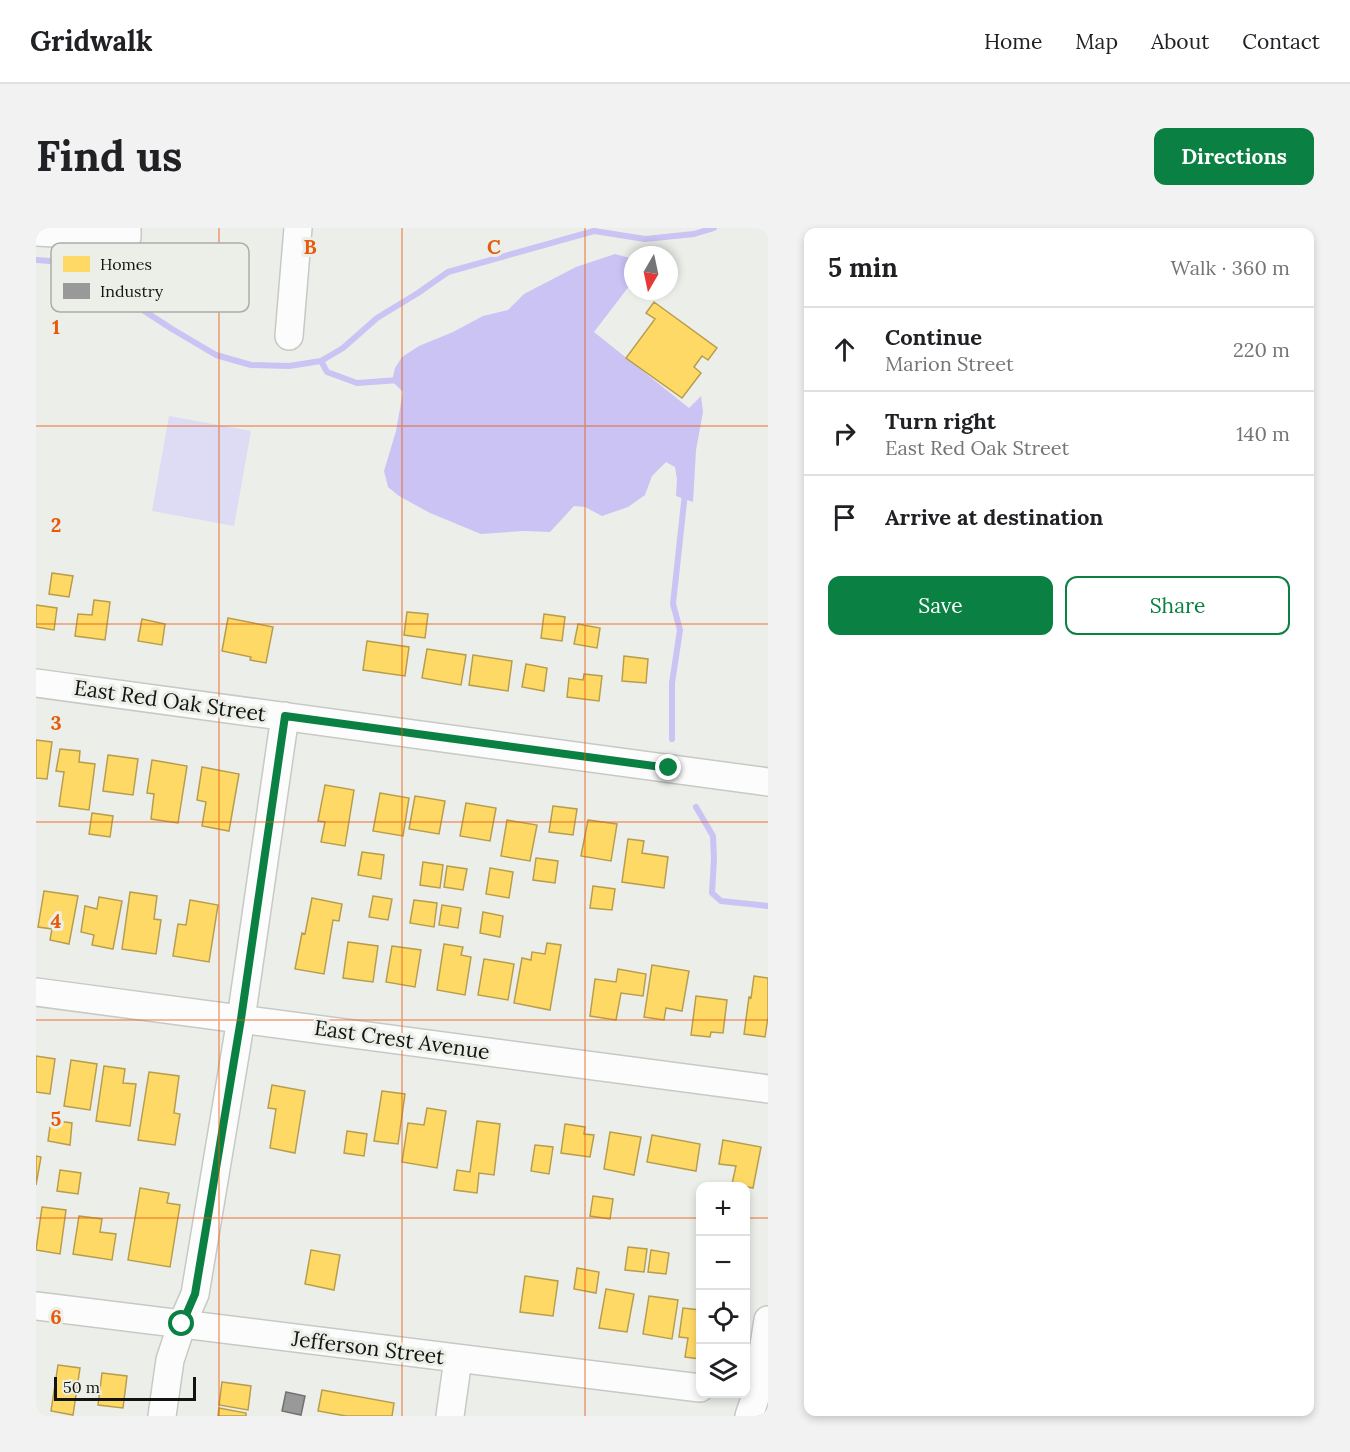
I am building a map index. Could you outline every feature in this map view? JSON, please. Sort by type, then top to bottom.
[{"type":"street","points":[[36,232],[127,237],[127,228]]},
{"type":"street","points":[[289,336],[298,228]]},
{"type":"street","name":"East Red Oak Street","points":[[36,683],[768,782]]},
{"type":"street","points":[[162,1416],[170,1360],[195,1294],[241,1019],[285,716]]},
{"type":"street","name":"East Crest Avenue","points":[[36,992],[768,1089]]},
{"type":"street","name":"Jefferson Street","points":[[36,1306],[696,1388]]},
{"type":"street","points":[[754,1400],[768,1320]]},
{"type":"street","points":[[450,1416],[458,1359]]},
{"type":"shaded area","points":[[615,254],[624,256],[624,293],[594,332],[689,408],[701,396],[703,412],[696,450],[693,502],[676,496],[675,467],[666,462],[652,476],[645,495],[628,507],[602,516],[585,507],[574,506],[550,532],[481,534],[430,513],[399,496],[388,487],[384,471],[396,431],[403,392],[392,381],[395,368],[402,357],[419,346],[483,316],[508,310],[524,294],[576,267]]},
{"type":"shaded area","points":[[169,416],[251,431],[234,526],[152,511]]},
{"type":"building: Homes","points":[[654,302],[717,348],[708,360],[702,356],[694,367],[701,373],[682,398],[626,358],[655,319],[646,313]]},
{"type":"building: Homes","points":[[52,573],[73,576],[69,597],[49,594]]},
{"type":"building: Homes","points":[[94,600],[110,602],[105,640],[75,636],[78,614],[92,615]]},
{"type":"building: Homes","points":[[36,605],[57,608],[54,630],[36,627]]},
{"type":"building: Homes","points":[[407,612],[428,614],[425,638],[404,635]]},
{"type":"building: Homes","points":[[544,614],[565,617],[562,641],[541,638]]},
{"type":"building: Homes","points":[[228,618],[273,627],[266,663],[250,660],[251,657],[222,651]]},
{"type":"building: Homes","points":[[142,619],[165,624],[162,645],[138,641]]},
{"type":"building: Homes","points":[[578,624],[600,628],[597,648],[574,644]]},
{"type":"building: Homes","points":[[367,641],[409,647],[405,676],[363,670]]},
{"type":"building: Homes","points":[[427,649],[466,655],[461,685],[422,678]]},
{"type":"building: Homes","points":[[473,655],[512,661],[508,691],[469,685]]},
{"type":"building: Homes","points":[[624,656],[648,659],[646,683],[622,681]]},
{"type":"building: Homes","points":[[526,664],[547,668],[544,691],[522,687]]},
{"type":"building: Homes","points":[[584,674],[602,676],[599,701],[567,697],[569,678],[583,680]]},
{"type":"building: Homes","points":[[36,740],[52,742],[47,779],[36,778]]},
{"type":"building: Homes","points":[[60,749],[80,751],[79,762],[95,764],[89,810],[59,806],[64,772],[56,771]]},
{"type":"building: Homes","points":[[108,755],[138,759],[133,795],[103,791]]},
{"type":"building: Homes","points":[[152,760],[187,766],[178,823],[151,819],[154,794],[147,793]]},
{"type":"building: Homes","points":[[202,767],[239,774],[229,831],[202,826],[206,802],[197,800]]},
{"type":"building: Homes","points":[[325,785],[354,790],[345,846],[321,842],[325,822],[318,821]]},
{"type":"building: Homes","points":[[380,793],[409,798],[403,836],[373,831]]},
{"type":"building: Homes","points":[[415,796],[445,801],[439,834],[409,829]]},
{"type":"building: Homes","points":[[466,803],[496,808],[490,841],[460,836]]},
{"type":"building: Homes","points":[[553,806],[577,809],[573,835],[549,832]]},
{"type":"building: Homes","points":[[92,813],[113,816],[110,837],[89,834]]},
{"type":"building: Homes","points":[[507,820],[537,825],[530,861],[501,856]]},
{"type":"building: Homes","points":[[588,820],[617,824],[611,861],[581,856]]},
{"type":"building: Homes","points":[[628,839],[644,841],[642,853],[668,857],[664,888],[622,882]]},
{"type":"building: Homes","points":[[362,852],[384,855],[381,879],[358,875]]},
{"type":"building: Homes","points":[[536,858],[558,861],[555,883],[533,880]]},
{"type":"building: Homes","points":[[423,862],[443,865],[440,888],[420,885]]},
{"type":"building: Homes","points":[[447,866],[467,869],[463,890],[444,887]]},
{"type":"building: Homes","points":[[490,868],[513,872],[509,898],[486,894]]},
{"type":"building: Homes","points":[[593,886],[615,889],[612,910],[590,908]]},
{"type":"building: Homes","points":[[44,891],[78,896],[69,944],[50,940],[52,929],[38,927]]},
{"type":"building: Homes","points":[[130,892],[157,896],[154,919],[161,920],[156,954],[122,949]]},
{"type":"building: Homes","points":[[373,896],[392,899],[388,920],[369,917]]},
{"type":"building: Homes","points":[[99,897],[122,901],[113,949],[92,945],[94,935],[81,932],[85,906],[97,909]]},
{"type":"building: Homes","points":[[312,898],[342,904],[339,921],[333,920],[324,974],[295,969]]},
{"type":"building: Homes","points":[[190,900],[218,905],[209,962],[173,956],[178,924],[186,925]]},
{"type":"building: Homes","points":[[414,900],[437,903],[434,927],[410,923]]},
{"type":"building: Homes","points":[[442,905],[461,908],[458,928],[439,925]]},
{"type":"building: Homes","points":[[483,912],[503,916],[500,937],[480,933]]},
{"type":"building: Homes","points":[[348,942],[378,946],[373,982],[343,978]]},
{"type":"building: Homes","points":[[547,943],[561,945],[550,1010],[514,1003],[522,958],[531,960],[532,952],[545,954]]},
{"type":"building: Homes","points":[[444,944],[463,947],[461,955],[471,957],[465,995],[437,990]]},
{"type":"building: Homes","points":[[392,946],[421,950],[415,987],[386,982]]},
{"type":"building: Homes","points":[[484,959],[514,964],[508,1000],[478,995]]},
{"type":"building: Homes","points":[[652,965],[689,971],[682,1011],[666,1008],[664,1020],[644,1017]]},
{"type":"building: Homes","points":[[618,969],[646,974],[643,996],[621,993],[616,1020],[590,1016],[595,979],[616,982]]},
{"type":"building: Homes","points":[[754,976],[768,978],[768,1017],[765,1037],[744,1034]]},
{"type":"building: Homes","points":[[696,996],[727,1000],[723,1033],[711,1032],[710,1037],[691,1035]]},
{"type":"building: Homes","points":[[36,1056],[55,1059],[50,1094],[36,1092]]},
{"type":"building: Homes","points":[[71,1060],[97,1064],[90,1110],[64,1106]]},
{"type":"building: Homes","points":[[104,1066],[125,1069],[123,1083],[136,1084],[130,1126],[96,1121]]},
{"type":"building: Homes","points":[[149,1072],[179,1076],[174,1113],[180,1114],[175,1145],[138,1140]]},
{"type":"building: Homes","points":[[272,1085],[305,1091],[295,1153],[270,1148],[276,1109],[268,1108]]},
{"type":"building: Homes","points":[[382,1091],[405,1094],[398,1144],[374,1141]]},
{"type":"building: Homes","points":[[427,1108],[446,1111],[437,1168],[402,1162],[408,1123],[424,1125]]},
{"type":"building: Homes","points":[[51,1120],[72,1123],[70,1145],[48,1141]]},
{"type":"building: Homes","points":[[477,1121],[500,1124],[494,1175],[479,1173],[477,1193],[454,1190],[457,1170],[470,1172]]},
{"type":"building: Homes","points":[[565,1124],[585,1127],[584,1134],[594,1135],[590,1157],[561,1153]]},
{"type":"building: Homes","points":[[347,1131],[367,1134],[364,1156],[344,1153]]},
{"type":"building: Homes","points":[[610,1132],[641,1137],[634,1175],[604,1169]]},
{"type":"building: Homes","points":[[652,1135],[700,1144],[696,1171],[647,1162]]},
{"type":"building: Homes","points":[[723,1140],[761,1147],[753,1188],[750,1187],[750,1182],[732,1182],[736,1166],[719,1164]]},
{"type":"building: Homes","points":[[535,1145],[553,1147],[549,1174],[531,1171]]},
{"type":"building: Homes","points":[[36,1156],[41,1157],[36,1185]]},
{"type":"building: Homes","points":[[60,1170],[81,1173],[78,1194],[57,1191]]},
{"type":"building: Homes","points":[[140,1188],[169,1193],[167,1203],[180,1205],[170,1267],[128,1260]]},
{"type":"building: Homes","points":[[593,1196],[613,1199],[610,1219],[590,1216]]},
{"type":"building: Homes","points":[[42,1207],[66,1210],[60,1254],[36,1250]]},
{"type":"building: Homes","points":[[79,1216],[102,1219],[100,1232],[116,1234],[112,1260],[73,1254]]},
{"type":"building: Homes","points":[[628,1247],[647,1249],[644,1272],[625,1270]]},
{"type":"building: Homes","points":[[311,1250],[340,1255],[334,1290],[305,1284]]},
{"type":"building: Homes","points":[[651,1250],[669,1253],[666,1274],[648,1272]]},
{"type":"building: Homes","points":[[577,1268],[599,1272],[596,1293],[574,1289]]},
{"type":"building: Homes","points":[[525,1276],[558,1281],[553,1316],[520,1312]]},
{"type":"building: Homes","points":[[606,1289],[634,1294],[627,1332],[599,1328]]},
{"type":"building: Homes","points":[[649,1296],[678,1300],[672,1339],[643,1334]]},
{"type":"building: Homes","points":[[683,1308],[696,1310],[696,1358],[685,1357],[688,1338],[679,1337]]},
{"type":"building: Homes","points":[[58,1365],[80,1368],[73,1415],[51,1411]]},
{"type":"building: Homes","points":[[102,1373],[127,1376],[123,1408],[98,1405]]},
{"type":"building: Homes","points":[[222,1382],[251,1386],[248,1410],[219,1405]]},
{"type":"building: Homes","points":[[322,1390],[394,1403],[392,1416],[346,1416],[318,1411]]},
{"type":"building: Homes","points":[[219,1408],[246,1413],[246,1416],[218,1416]]},
{"type":"building: Industry","points":[[286,1392],[305,1396],[301,1415],[282,1411]]},
{"type":"waterway","points":[[321,361],[343,348],[377,318],[448,272],[594,231],[645,239],[694,234],[714,228]]},
{"type":"waterway","points":[[36,260],[51,261]]},
{"type":"waterway","points":[[146,312],[216,355],[251,365],[289,366],[321,361],[327,372],[357,383],[399,380]]},
{"type":"waterway","points":[[672,739],[672,683],[680,630],[673,604],[685,493]]},
{"type":"waterway","points":[[696,807],[713,836],[712,893],[721,901],[768,906]]},
{"type":"route","points":[[182,1324],[195,1294],[241,1019],[285,716],[669,768]]}]
